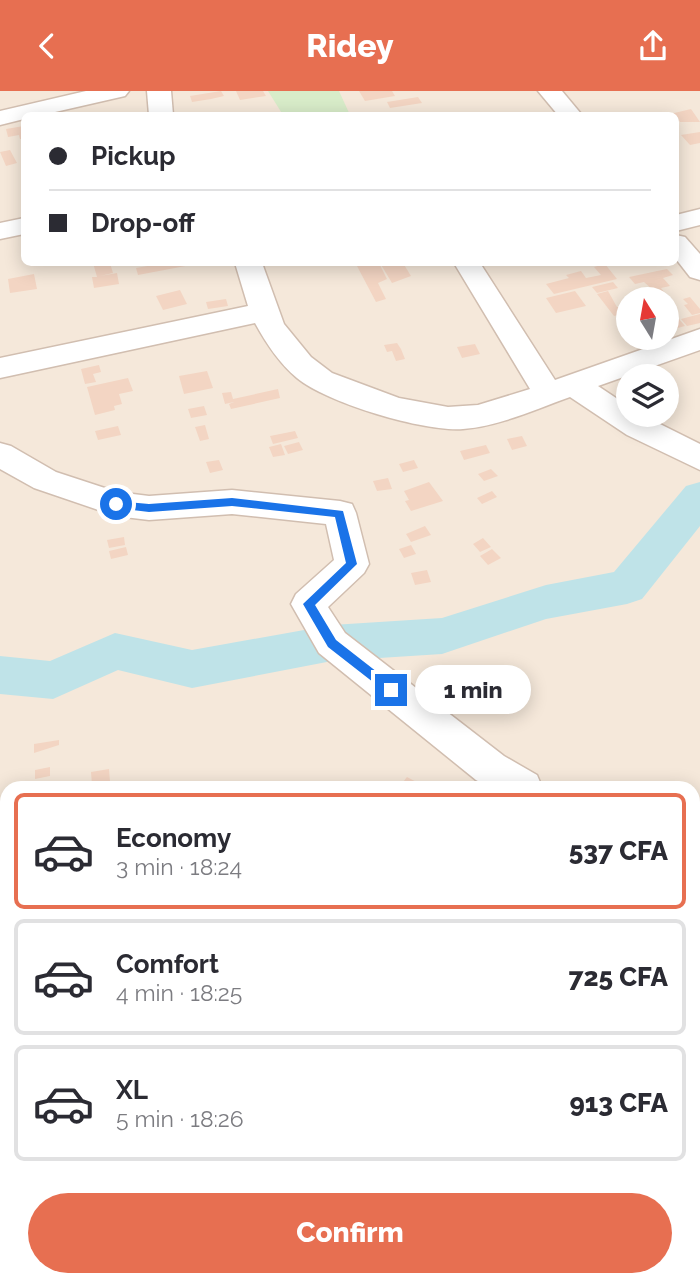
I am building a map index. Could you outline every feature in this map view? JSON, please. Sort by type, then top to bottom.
[{"type":"street","points":[[26,112],[117,91]]},
{"type":"street","points":[[159,91],[161,112]]},
{"type":"street","points":[[550,101],[566,112]]},
{"type":"street","points":[[0,118],[21,113]]},
{"type":"street","points":[[679,222],[700,217]]},
{"type":"street","points":[[0,231],[21,227]]},
{"type":"street","points":[[679,246],[700,271]]},
{"type":"street","points":[[249,266],[263,312],[274,332],[311,374],[337,387],[401,408],[446,419],[475,418],[700,339]]},
{"type":"street","points":[[469,266],[559,387],[700,458]]},
{"type":"street","points":[[5,358],[263,312]]},
{"type":"street","points":[[0,454],[45,480],[116,504],[149,508],[232,502],[340,513],[352,564],[309,604],[332,643],[490,768],[513,781]]},
{"type":"shaded area","points":[[0,91],[700,91],[700,781],[0,781]]},
{"type":"green space","points":[[268,91],[339,91],[349,112],[281,112]]},
{"type":"building","points":[[221,91],[224,96],[211,99],[192,102],[190,96]]},
{"type":"building","points":[[236,91],[263,91],[266,96],[240,100]]},
{"type":"building","points":[[359,91],[392,91],[395,96],[365,101]]},
{"type":"building","points":[[418,97],[422,103],[390,108],[387,102]]},
{"type":"building","points":[[691,109],[700,122],[680,122],[678,112]]},
{"type":"building","points":[[21,126],[21,139],[19,135],[8,137],[6,129]]},
{"type":"building","points":[[700,132],[700,143],[690,145],[681,135]]},
{"type":"building","points":[[10,150],[17,163],[6,166],[0,152]]},
{"type":"building","points":[[94,266],[111,266],[113,273],[100,276],[117,273],[119,284],[94,288],[92,277],[97,277]]},
{"type":"building","points":[[147,266],[185,266],[138,275],[136,268]]},
{"type":"building","points":[[357,266],[380,266],[387,279],[378,283],[386,299],[376,302]]},
{"type":"building","points":[[382,266],[405,266],[411,276],[392,283]]},
{"type":"building","points":[[607,266],[617,279],[554,294],[546,284],[569,278],[566,275],[581,271],[586,278],[601,275],[594,267]]},
{"type":"building","points":[[667,269],[673,275],[663,278],[670,286],[666,287],[650,287],[644,282],[635,284],[629,277]]},
{"type":"building","points":[[34,274],[37,289],[10,293],[8,279]]},
{"type":"building","points":[[613,282],[617,287],[597,293],[592,287]]},
{"type":"building","points":[[180,290],[187,304],[163,310],[156,296]]},
{"type":"building","points":[[575,291],[586,306],[556,313],[546,298]]},
{"type":"building","points":[[608,291],[616,305],[616,316],[614,316],[597,294]]},
{"type":"building","points":[[690,297],[700,309],[700,313],[692,315],[684,305],[688,304],[683,299]]},
{"type":"building","points":[[226,299],[228,306],[208,309],[206,302]]},
{"type":"building","points":[[700,314],[700,323],[687,326],[681,319]]},
{"type":"building","points":[[397,343],[405,359],[396,361],[392,351],[387,352],[384,345]]},
{"type":"building","points":[[475,344],[480,354],[462,358],[457,347]]},
{"type":"building","points":[[99,365],[101,372],[93,374],[96,382],[85,384],[81,369]]},
{"type":"building","points":[[207,371],[213,388],[184,394],[179,376]]},
{"type":"building","points":[[128,378],[133,391],[119,394],[122,404],[114,406],[115,410],[95,415],[87,387]]},
{"type":"building","points":[[278,389],[280,398],[231,409],[229,404],[234,402],[225,404],[222,393],[231,392],[233,399]]},
{"type":"building","points":[[204,406],[207,415],[191,418],[188,409]]},
{"type":"building","points":[[205,425],[209,439],[200,441],[195,427]]},
{"type":"building","points":[[118,426],[121,435],[98,440],[95,431]]},
{"type":"building","points":[[295,431],[298,438],[273,444],[270,436]]},
{"type":"building","points":[[522,436],[527,446],[512,450],[507,439]]},
{"type":"building","points":[[299,442],[303,450],[288,454],[284,446]]},
{"type":"building","points":[[281,444],[285,455],[273,457],[269,447]]},
{"type":"building","points":[[486,445],[490,453],[464,460],[460,451]]},
{"type":"building","points":[[219,460],[223,470],[210,473],[206,462]]},
{"type":"building","points":[[414,460],[418,468],[403,472],[399,464]]},
{"type":"building","points":[[491,469],[498,476],[484,481],[478,474]]},
{"type":"building","points":[[388,478],[392,489],[377,491],[373,481]]},
{"type":"building","points":[[429,482],[443,501],[411,511],[405,501],[409,500],[404,491]]},
{"type":"building","points":[[492,491],[497,497],[482,504],[477,498]]},
{"type":"building","points":[[425,526],[431,535],[411,542],[406,534]]},
{"type":"building","points":[[124,537],[125,545],[109,548],[107,540]]},
{"type":"building","points":[[483,538],[491,547],[480,552],[473,544]]},
{"type":"building","points":[[411,545],[416,554],[404,558],[399,549]]},
{"type":"building","points":[[126,547],[128,555],[111,559],[109,551]]},
{"type":"building","points":[[492,549],[501,558],[488,565],[480,556]]},
{"type":"building","points":[[427,570],[431,582],[415,585],[411,573]]},
{"type":"building","points":[[59,740],[59,745],[34,753],[34,744]]},
{"type":"building","points":[[50,767],[50,776],[35,779],[35,770]]},
{"type":"building","points":[[109,769],[110,781],[92,781],[91,772]]},
{"type":"waterway","points":[[0,675],[53,680],[115,651],[192,669],[332,643],[442,636],[546,602],[627,587],[700,497]]},
{"type":"route","points":[[116,504],[149,508],[232,502],[340,513],[352,564],[309,604],[332,643],[391,690]]}]
